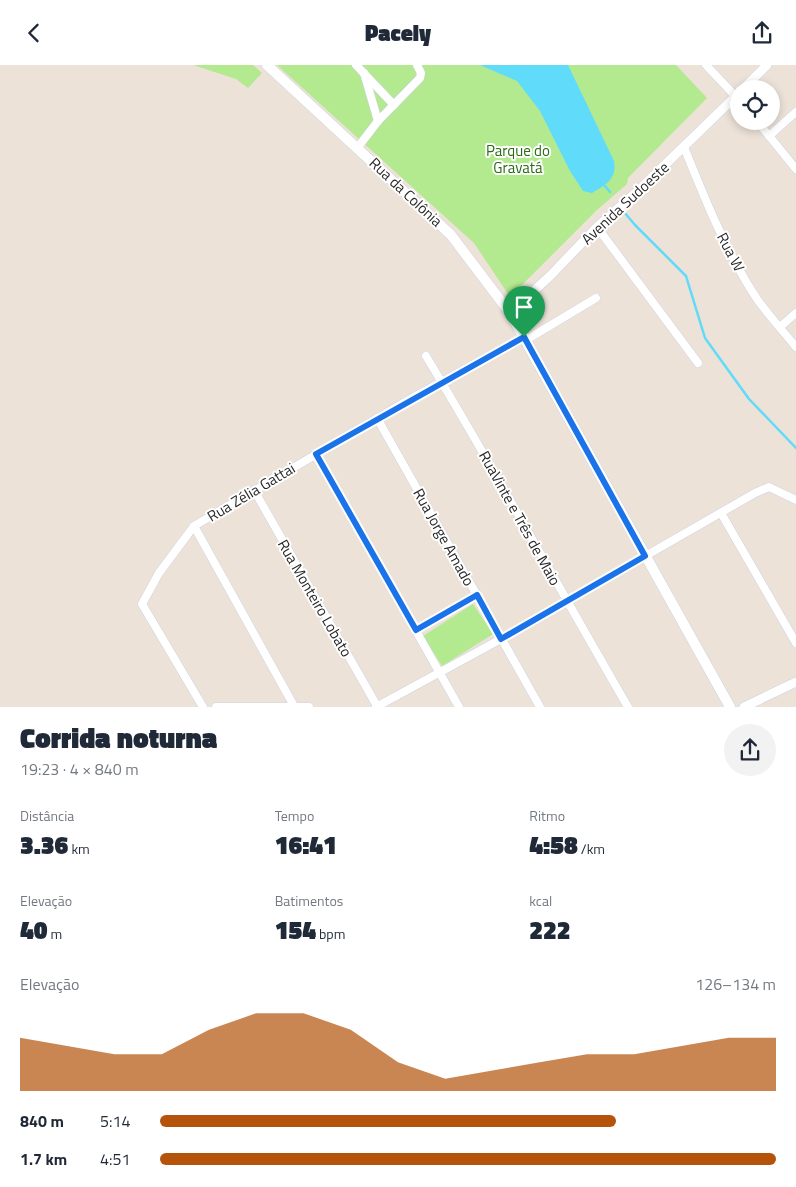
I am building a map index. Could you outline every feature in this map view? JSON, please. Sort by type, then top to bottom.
[{"type":"main road","name":"Rua da Colônia","points":[[267,65],[358,147],[451,235],[510,313],[730,707]]},
{"type":"street","points":[[356,65],[394,105]]},
{"type":"street","points":[[358,147],[378,121],[415,84],[421,73],[416,65]]},
{"type":"street","points":[[706,65],[730,89]]},
{"type":"street","points":[[752,80],[767,65]]},
{"type":"street","points":[[364,73],[378,121]]},
{"type":"street","name":"Avenida Sudoeste","points":[[510,313],[551,275],[597,227],[730,104]]},
{"type":"street","points":[[769,136],[796,112]]},
{"type":"street","points":[[764,130],[796,169]]},
{"type":"street","name":"Rua W","points":[[684,147],[714,221],[735,261],[758,300],[796,347]]},
{"type":"street","points":[[597,227],[698,363]]},
{"type":"street","name":"Rua Zélia Gattai","points":[[203,707],[142,604],[159,573],[194,525],[377,418],[525,339],[596,298]]},
{"type":"street","points":[[780,327],[796,313]]},
{"type":"street","name":"RuaVinte e Três de Maio","points":[[426,356],[501,482],[628,707]]},
{"type":"street","name":"Rua Jorge Amado","points":[[377,418],[540,707]]},
{"type":"street","points":[[316,454],[459,707]]},
{"type":"street","points":[[376,707],[501,639],[769,487],[796,499]]},
{"type":"street","name":"Rua Monteiro Lobato","points":[[254,490],[376,707]]},
{"type":"street","points":[[721,513],[796,643]]},
{"type":"street","points":[[194,525],[294,706]]},
{"type":"street","points":[[416,630],[477,595]]},
{"type":"street","points":[[744,707],[796,682]]},
{"type":"street","points":[[216,707],[310,707]]},
{"type":"green space","points":[[193,65],[253,65],[262,73],[248,88],[236,79]]},
{"type":"green space","name":"Parque do Gravatá","points":[[277,65],[676,65],[707,98],[628,178],[627,184],[597,210],[510,297],[474,243]]},
{"type":"green space","points":[[473,604],[493,634],[442,666],[423,636]]},
{"type":"water","points":[[480,65],[568,65],[614,161],[614,172],[609,181],[592,193],[583,191],[570,171],[540,111],[517,81]]},
{"type":"waterway","points":[[605,186],[610,192]]},
{"type":"waterway","points":[[624,212],[686,276],[705,338],[749,399],[796,448]]},
{"type":"route","points":[[524,337],[645,556],[501,639],[477,595],[416,630],[316,454],[412,398],[524,337]]}]
